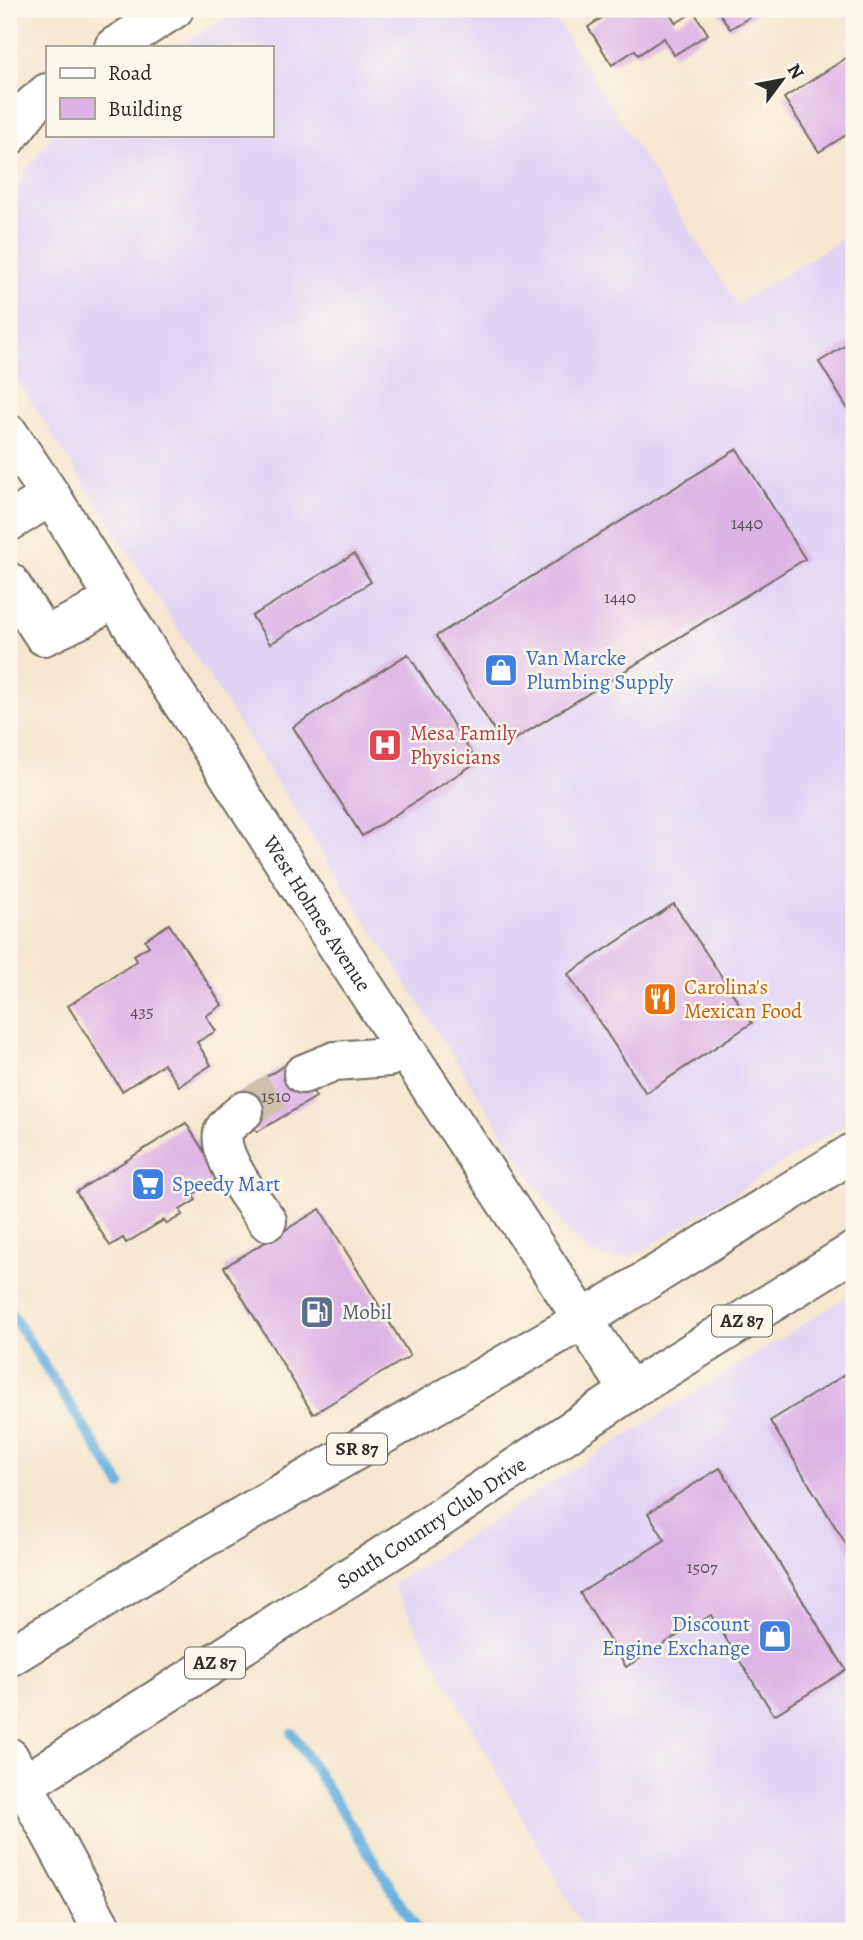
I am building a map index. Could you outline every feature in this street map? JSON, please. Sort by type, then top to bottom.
[{"type":"main road","points":[[116,46],[174,9]]},
{"type":"main road","points":[[9,136],[32,106],[46,94]]},
{"type":"main road","name":"West Holmes Avenue","points":[[9,434],[327,930],[630,1391]]},
{"type":"main road","points":[[9,522],[51,496]]},
{"type":"main road","points":[[9,582],[44,636],[86,616],[115,597]]},
{"type":"main road","points":[[303,1074],[335,1061],[389,1057]]},
{"type":"main road","points":[[244,1111],[225,1129],[222,1143],[234,1171],[267,1221]]},
{"type":"main road","name":"SR 87","points":[[9,1657],[185,1549],[584,1319],[854,1152]]},
{"type":"main road","name":"South Country Club Drive","points":[[14,1778],[406,1541],[630,1391],[854,1251]]},
{"type":"main road","points":[[14,1778],[103,1931]]},
{"type":"shaded area","points":[[240,9],[549,9],[737,304],[854,232],[854,1119],[642,1251],[617,1260],[593,1254],[569,1235],[16,378],[9,357],[9,209],[27,169],[52,136],[273,136],[273,46],[179,46]]},
{"type":"shaded area","points":[[854,1292],[854,1931],[585,1931],[392,1584]]},
{"type":"building","points":[[609,9],[667,9],[676,23],[694,12],[708,34],[674,55],[664,38],[638,55],[635,50],[612,65],[588,27],[611,12]]},
{"type":"building","points":[[717,9],[763,9],[730,29]]},
{"type":"building","points":[[854,53],[854,130],[819,152],[784,98]]},
{"type":"building","points":[[854,340],[854,419],[819,362]]},
{"type":"building","points":[[737,449],[805,559],[504,746],[436,636]]},
{"type":"building","points":[[354,554],[371,582],[270,644],[252,616]]},
{"type":"building","name":"Mesa Family Physicians","points":[[408,654],[477,762],[362,836],[293,727]]},
{"type":"building","name":"Carolina's Mexican Food","points":[[674,904],[752,1023],[646,1093],[568,974]]},
{"type":"building","points":[[169,924],[222,1005],[206,1016],[216,1031],[197,1042],[211,1065],[179,1086],[164,1064],[122,1091],[68,1006],[137,961],[134,955],[149,946],[145,940]]},
{"type":"building","points":[[294,1060],[316,1097],[257,1132],[235,1095]]},
{"type":"building","name":"Speedy Mart","points":[[186,1123],[220,1177],[192,1195],[196,1200],[180,1210],[182,1215],[167,1224],[164,1220],[126,1243],[123,1238],[110,1246],[76,1192]]},
{"type":"building","name":"Mobil","points":[[320,1209],[410,1356],[313,1414],[224,1267]]},
{"type":"building","points":[[854,1369],[854,1557],[770,1421]]},
{"type":"building","points":[[720,1468],[846,1670],[774,1715],[711,1615],[626,1667],[580,1593],[665,1540],[648,1513]]},
{"type":"waterway","points":[[9,1310],[121,1485]]},
{"type":"waterway","points":[[292,1733],[419,1931]]},
{"type":"tunnel","points":[[244,1111],[303,1074]]},
{"type":"place","name":"Van Marcke Plumbing Supply","points":[[501,670]]},
{"type":"place","name":"Mesa Family Physicians","points":[[385,745]]},
{"type":"place","name":"Carolina's Mexican Food","points":[[660,999]]},
{"type":"place","name":"Speedy Mart","points":[[148,1184]]},
{"type":"place","name":"Mobil","points":[[317,1312]]},
{"type":"place","name":"Discount Engine Exchange","points":[[775,1636]]}]
